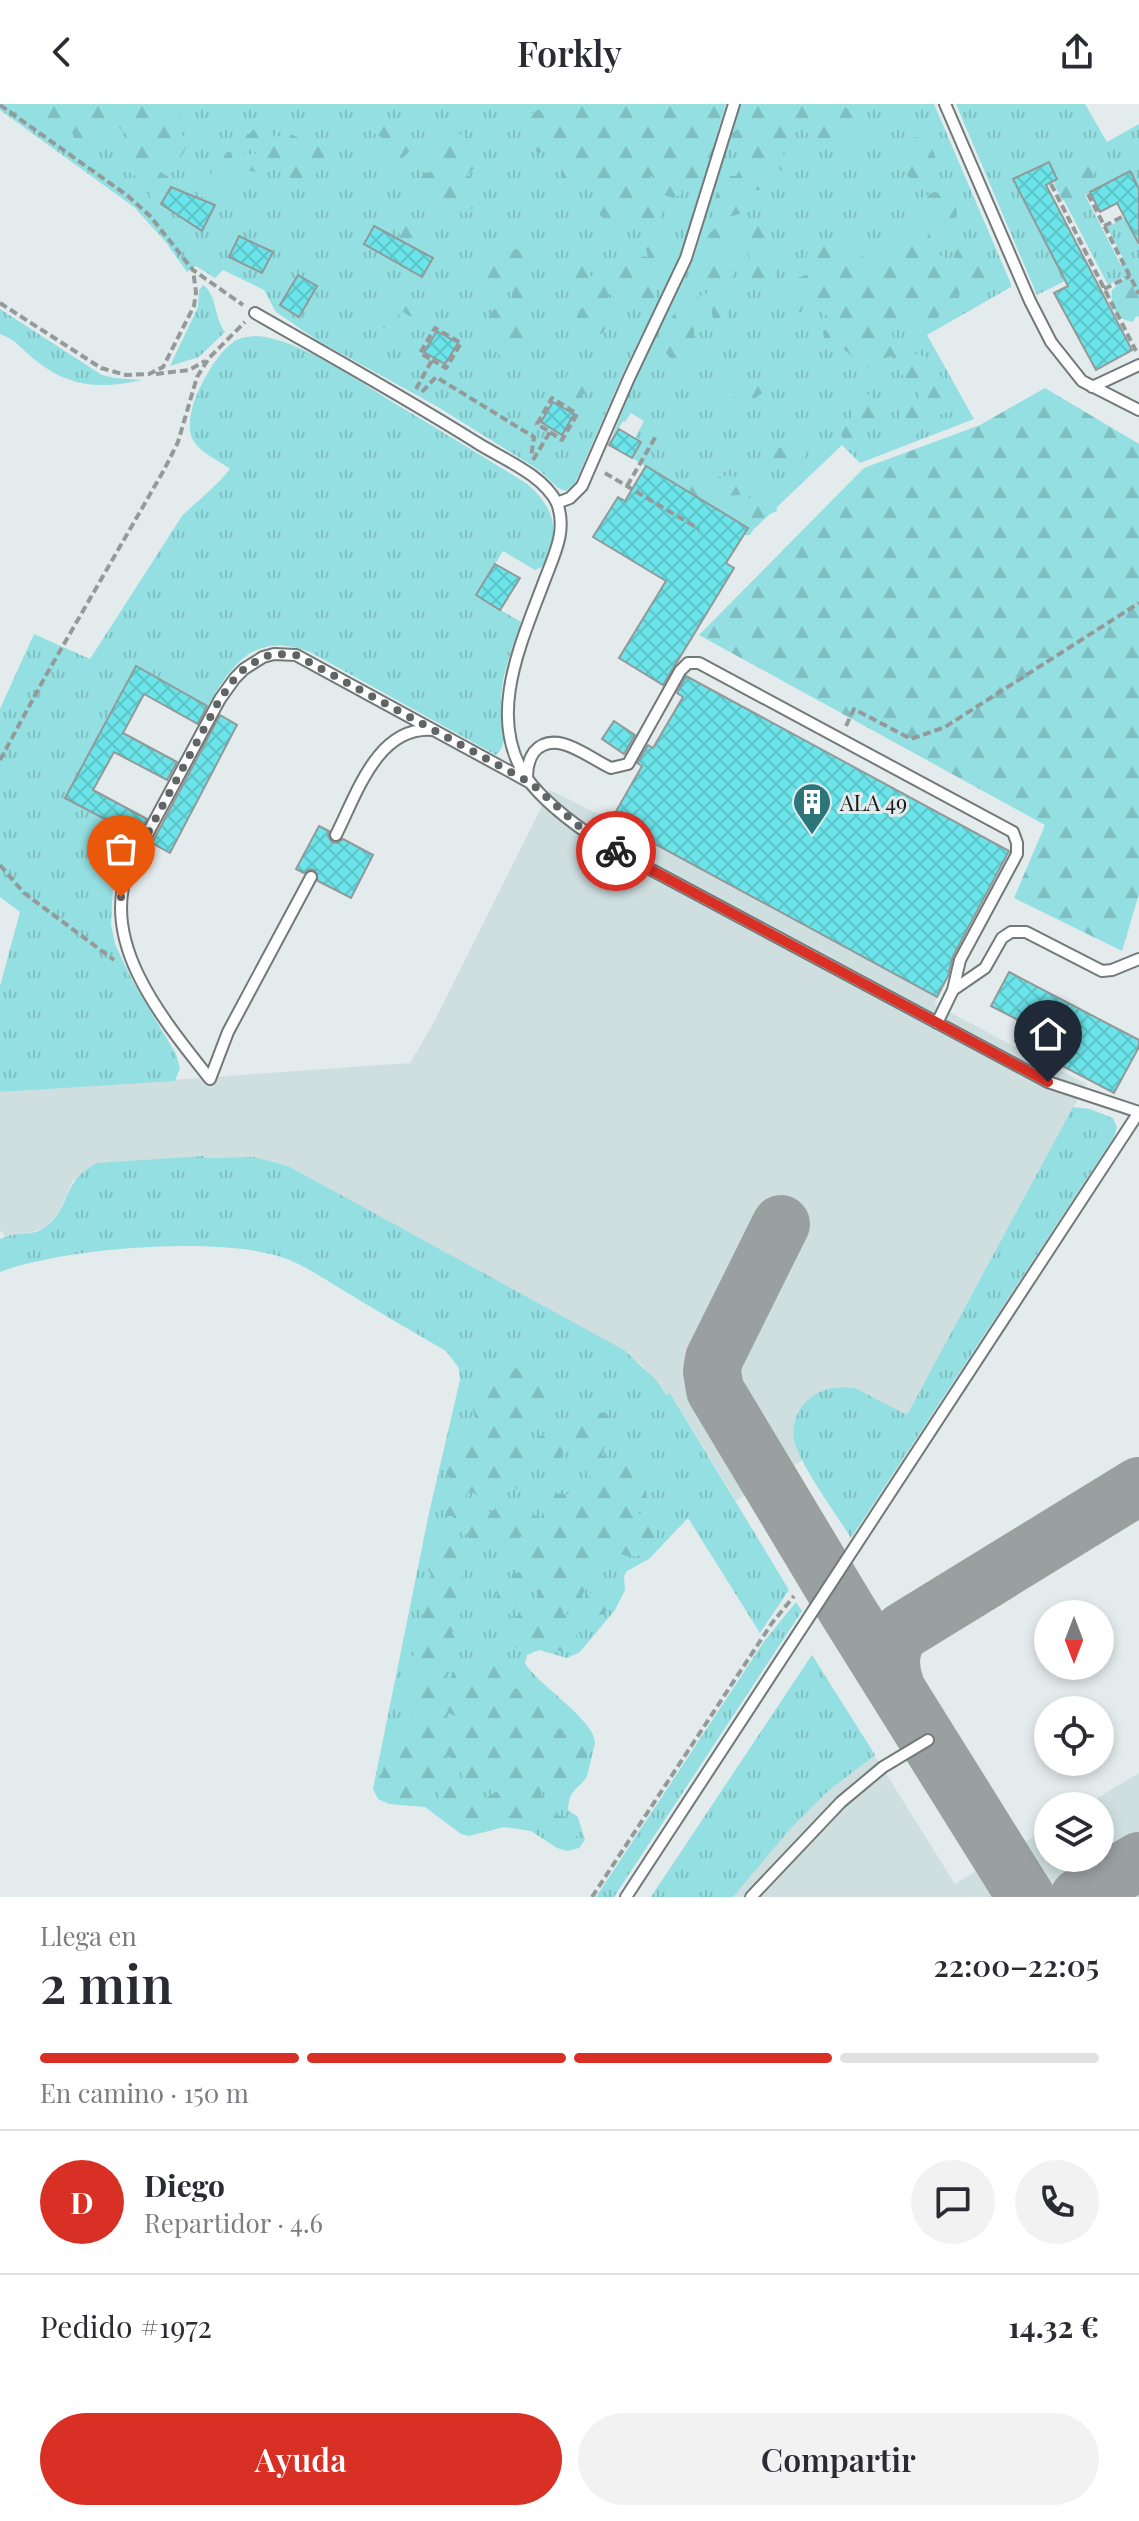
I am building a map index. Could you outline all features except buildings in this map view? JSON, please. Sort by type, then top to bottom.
[{"type":"lane","points":[[557,503],[578,491],[686,258],[734,104]]},
{"type":"lane","points":[[945,104],[1042,326],[1069,368],[1092,387],[1138,408]]},
{"type":"lane","points":[[255,313],[525,472],[542,484],[557,503],[562,527],[558,545],[519,647],[511,682],[511,734],[517,759],[529,780]]},
{"type":"lane","points":[[1092,387],[1139,365]]},
{"type":"lane","points":[[311,877],[228,1032],[210,1079],[182,1044],[140,978],[126,948],[120,911],[123,883],[220,699],[244,669],[254,661],[274,654],[296,655],[529,780],[583,830],[605,845],[1048,1082],[1139,1112],[626,1897]]},
{"type":"lane","points":[[529,780],[528,765],[535,752],[552,742],[563,743],[611,768],[628,764],[680,671],[693,662],[1008,828],[1016,837],[1017,854],[960,960],[953,990],[937,1023]]},
{"type":"lane","points":[[336,835],[371,768],[387,746],[412,732],[434,730]]},
{"type":"lane","points":[[953,990],[985,968],[1002,938],[1011,932],[1026,932],[1102,971],[1139,959]]},
{"type":"lane","points":[[751,1897],[841,1802],[883,1767],[928,1740]]},
{"type":"path","points":[[0,105],[128,196],[150,216],[193,270],[255,313],[209,358],[197,377],[178,442],[164,470],[0,760]]},
{"type":"path","points":[[1051,184],[1139,357]]},
{"type":"path","points":[[1088,194],[1139,294]]},
{"type":"path","points":[[1104,226],[1122,217]]},
{"type":"path","points":[[149,374],[163,367],[194,306],[193,270]]},
{"type":"path","points":[[1104,289],[1130,276]]},
{"type":"path","points":[[0,303],[101,368],[114,373],[189,370],[209,358]]},
{"type":"path","points":[[435,328],[461,343],[446,368],[432,360],[420,353],[435,328]]},
{"type":"path","points":[[409,401],[432,360]]},
{"type":"path","points":[[420,393],[436,377],[534,437],[532,460]]},
{"type":"path","points":[[552,398],[577,414],[562,440],[550,432],[537,424],[552,398]]},
{"type":"path","points":[[525,472],[550,432]]},
{"type":"path","points":[[627,486],[656,436]]},
{"type":"path","points":[[532,460],[544,468]]},
{"type":"path","points":[[591,465],[699,529]]},
{"type":"path","points":[[840,738],[854,709],[911,739],[945,727],[1139,603]]},
{"type":"path","points":[[0,865],[24,893],[114,960]]},
{"type":"path","points":[[592,1897],[772,1623],[794,1596]]},
{"type":"shaded area","points":[[550,790],[937,997],[934,1004],[1086,1084],[907,1416],[855,1388],[804,1404],[794,1423],[794,1440],[803,1460],[736,1501],[671,1394],[666,1396],[641,1364],[288,1166],[254,1157],[204,1158],[73,1180],[60,1211],[45,1228],[19,1236],[5,1236],[0,1230],[0,1092],[410,1063],[434,1022]]},
{"type":"shaded area","points":[[812,1655],[955,1884],[1034,1836],[1034,1872],[1114,1872],[1114,1792],[1107,1792],[1139,1773],[1139,1897],[651,1897]]},
{"type":"green space","points":[[0,104],[726,104],[680,258],[624,371],[575,483],[566,491],[558,488],[539,470],[438,407],[317,340],[276,312],[264,290],[223,270],[215,278],[196,266],[187,272],[165,241],[134,207],[0,110]]},
{"type":"green space","points":[[45,104],[186,104],[180,117],[179,131],[188,141],[175,162],[158,165],[158,170],[168,177],[169,186],[159,203],[149,196],[150,187],[144,180],[127,171],[127,165],[135,153],[130,138],[120,128],[106,134],[99,146],[75,141],[72,132],[57,121],[41,125],[34,119],[35,111]]},
{"type":"green space","points":[[560,104],[723,104],[723,109],[708,170],[696,182],[681,181],[682,194],[673,198],[661,194],[655,177],[651,176],[647,184],[653,190],[661,217],[652,226],[642,227],[603,218],[593,197],[593,183],[586,179],[577,187],[565,183],[562,179],[563,168],[568,165],[565,157],[554,150],[536,151],[524,123],[530,114]]},
{"type":"green space","points":[[739,104],[839,104],[857,113],[861,130],[858,138],[833,142],[818,139],[798,125],[791,126],[783,155],[790,159],[790,169],[782,171],[778,168],[777,160],[766,165],[744,162],[745,153],[736,152],[731,146],[732,133],[746,123],[739,116]]},
{"type":"green space","points":[[740,104],[934,104],[1011,284],[1011,287],[927,335],[974,419],[860,463],[842,445],[752,531],[632,458],[641,442],[635,438],[644,421],[631,413],[609,445],[635,379],[694,257]]},
{"type":"green space","points":[[956,104],[1085,104],[1107,142],[1139,124],[1139,189],[1130,171],[1085,195],[1126,275],[1108,285],[1054,181],[1057,178],[1048,162],[1014,180],[1065,281],[1037,295]]},
{"type":"green space","points":[[386,119],[391,120],[388,132],[402,131],[412,141],[412,149],[402,159],[385,155],[381,150],[384,139],[369,130],[372,123],[382,124]]},
{"type":"green space","points":[[257,126],[267,129],[275,137],[281,136],[284,131],[327,151],[312,182],[298,181],[260,165],[255,172],[248,170],[243,177],[236,177],[233,183],[224,184],[213,199],[200,196],[202,187],[212,183],[216,176],[210,173],[210,167],[221,166],[217,160],[220,153],[231,152],[234,162],[239,164],[243,162],[239,157],[242,152],[253,155],[264,148],[256,145],[255,139],[248,138],[243,144],[236,142],[240,133],[249,134]]},
{"type":"green space","points":[[456,133],[467,136],[480,150],[475,168],[467,175],[479,184],[481,203],[464,213],[452,212],[445,201],[426,199],[418,187],[421,174],[435,171],[431,162],[438,143]]},
{"type":"green space","points":[[919,137],[928,144],[935,157],[936,173],[931,180],[912,181],[901,161],[900,154],[905,143]]},
{"type":"green space","points":[[1062,159],[1080,165],[1088,160],[1095,163],[1094,177],[1088,181],[1083,179],[1081,195],[1073,201],[1062,200],[1054,184],[1057,179],[1051,165]]},
{"type":"green space","points":[[751,167],[759,170],[765,182],[759,190],[750,191],[747,196],[756,202],[755,210],[724,218],[713,206],[719,185],[728,176],[736,176],[740,169]]},
{"type":"green space","points":[[934,192],[948,197],[956,206],[957,216],[947,226],[930,222],[924,214],[923,197]]},
{"type":"green space","points":[[404,216],[426,224],[429,239],[413,247],[401,241],[398,226]]},
{"type":"green space","points":[[1125,218],[1139,245],[1139,290],[1107,227]]},
{"type":"green space","points":[[757,221],[766,231],[768,240],[762,249],[761,259],[772,269],[775,282],[765,290],[750,284],[745,275],[751,266],[749,254],[736,246],[725,261],[732,274],[729,295],[723,299],[731,303],[727,320],[718,323],[712,316],[712,307],[707,312],[701,312],[694,322],[694,336],[701,341],[698,348],[692,350],[687,358],[673,362],[667,354],[658,350],[659,340],[675,314],[709,292],[703,284],[695,287],[690,278],[694,266],[700,262],[702,242],[716,228],[737,228]]},
{"type":"green space","points":[[921,227],[930,234],[928,248],[948,262],[953,261],[956,252],[963,246],[970,243],[976,247],[990,264],[993,277],[989,291],[960,290],[954,310],[949,315],[939,315],[932,324],[925,318],[908,331],[898,328],[895,318],[873,321],[879,333],[891,331],[895,341],[905,350],[926,357],[926,366],[941,376],[953,394],[947,412],[922,422],[916,435],[908,437],[900,432],[899,412],[908,401],[920,398],[917,387],[904,377],[891,356],[886,358],[890,372],[888,378],[879,381],[871,368],[858,366],[843,349],[831,352],[827,349],[823,331],[831,327],[830,318],[809,304],[797,312],[794,301],[788,300],[782,285],[787,278],[811,273],[806,256],[819,243],[833,247],[858,247],[865,261],[881,260],[888,256],[901,233]]},
{"type":"green space","points":[[666,242],[670,256],[664,262],[654,263],[650,277],[656,293],[653,303],[630,306],[610,294],[606,301],[611,322],[601,334],[593,336],[580,330],[578,314],[589,303],[573,292],[570,287],[571,274],[561,287],[557,286],[552,272],[581,259],[589,265],[592,277],[609,272],[619,274],[622,265],[636,261],[640,256],[648,257],[648,243]]},
{"type":"green space","points":[[523,246],[528,248],[530,259],[523,270],[532,278],[536,290],[530,305],[524,308],[512,305],[512,290],[516,286],[512,280],[481,278],[479,263],[484,255],[503,260],[507,253]]},
{"type":"green space","points":[[1124,258],[1135,260],[1136,273],[1139,274],[1139,317],[1136,316],[1133,322],[1118,315],[1112,301],[1112,290],[1123,280],[1119,268]]},
{"type":"green space","points":[[203,285],[211,294],[225,332],[199,357],[170,366],[198,307],[199,290]]},
{"type":"green space","points":[[405,296],[423,305],[425,310],[419,317],[402,311],[390,328],[378,328],[372,324],[370,321],[376,310],[396,305]]},
{"type":"green space","points":[[499,307],[511,311],[514,319],[524,326],[526,340],[522,344],[529,356],[525,365],[521,366],[513,358],[502,360],[498,356],[500,347],[507,344],[502,341],[503,330],[490,331],[487,321],[493,310]]},
{"type":"green space","points":[[0,309],[102,375],[142,380],[100,385],[60,376],[0,334]]},
{"type":"green space","points":[[256,336],[290,344],[326,362],[526,483],[544,501],[553,532],[542,567],[535,570],[503,551],[476,595],[521,622],[503,681],[503,744],[496,755],[310,652],[291,647],[261,648],[248,655],[227,676],[208,706],[136,666],[66,798],[138,837],[113,886],[111,924],[115,944],[132,980],[176,1054],[180,1068],[175,1081],[0,1092],[0,986],[20,912],[0,897],[0,709],[34,634],[90,659],[182,516],[230,469],[195,443],[190,427],[191,415],[200,387],[224,350],[237,340]]},
{"type":"green space","points":[[586,365],[596,371],[598,383],[594,390],[583,394],[583,403],[573,405],[566,398],[567,391],[571,390],[566,376],[577,366]]},
{"type":"green space","points":[[727,381],[736,385],[751,381],[761,383],[765,391],[750,402],[740,402],[735,397],[726,399],[720,396],[720,387]]},
{"type":"green space","points":[[1045,388],[1139,444],[1139,894],[1122,951],[1014,898],[1045,825],[699,635],[864,468],[980,425]]},
{"type":"green space","points":[[871,394],[870,404],[874,408],[879,407],[881,414],[865,432],[843,438],[838,430],[854,417],[853,413],[866,395]]},
{"type":"green space","points":[[790,439],[803,442],[800,461],[791,461],[784,469],[771,465],[770,455],[778,448],[784,448]]},
{"type":"green space","points":[[702,459],[710,464],[710,474],[703,477],[716,493],[720,476],[733,476],[741,481],[743,490],[740,495],[726,496],[736,508],[757,505],[754,498],[745,495],[746,489],[757,488],[771,496],[777,511],[767,515],[750,535],[744,535],[748,528],[672,482],[674,479],[687,479],[692,482],[696,474],[690,461]]},
{"type":"green space","points":[[1073,1107],[1090,1109],[1113,1118],[1117,1127],[1114,1137],[851,1538],[798,1450],[793,1435],[798,1413],[818,1393],[849,1387],[907,1415]]},
{"type":"green space","points":[[204,1156],[254,1157],[288,1166],[624,1350],[656,1380],[666,1395],[670,1393],[789,1590],[760,1633],[688,1518],[649,1559],[627,1571],[624,1576],[625,1590],[615,1610],[580,1652],[567,1658],[539,1650],[527,1655],[525,1663],[531,1671],[576,1713],[593,1734],[595,1743],[588,1773],[573,1792],[568,1810],[578,1817],[585,1840],[579,1848],[567,1851],[531,1831],[504,1827],[469,1836],[461,1834],[425,1807],[389,1804],[378,1799],[373,1789],[429,1513],[460,1380],[459,1368],[446,1351],[306,1268],[267,1253],[231,1248],[148,1247],[64,1256],[0,1272],[0,1239],[35,1232],[47,1226],[61,1210],[77,1178],[97,1163]]},
{"type":"green space","points":[[498,1364],[519,1369],[560,1393],[561,1400],[539,1406],[527,1396],[519,1396],[519,1404],[534,1413],[533,1429],[521,1430],[519,1436],[522,1442],[529,1444],[520,1477],[526,1480],[526,1484],[516,1489],[510,1483],[506,1492],[495,1501],[488,1492],[482,1499],[473,1492],[466,1494],[467,1503],[481,1503],[490,1512],[501,1505],[516,1505],[522,1512],[529,1511],[540,1519],[544,1516],[542,1502],[546,1495],[570,1494],[581,1489],[591,1492],[597,1487],[604,1487],[603,1482],[587,1475],[585,1463],[592,1456],[591,1453],[581,1451],[568,1440],[576,1422],[587,1415],[600,1413],[607,1414],[610,1421],[599,1435],[607,1440],[602,1455],[629,1459],[638,1468],[648,1503],[635,1512],[652,1518],[655,1527],[654,1543],[645,1553],[637,1556],[620,1554],[616,1545],[606,1547],[595,1542],[599,1569],[589,1575],[584,1592],[562,1613],[574,1616],[580,1628],[577,1648],[567,1653],[549,1648],[542,1639],[534,1646],[517,1648],[506,1639],[505,1627],[509,1618],[545,1605],[538,1597],[540,1585],[532,1587],[522,1596],[523,1605],[516,1607],[511,1614],[494,1615],[490,1610],[497,1596],[495,1584],[512,1583],[512,1574],[520,1572],[519,1566],[526,1557],[528,1536],[519,1537],[521,1558],[510,1563],[504,1559],[499,1541],[492,1545],[481,1544],[476,1538],[469,1539],[463,1530],[459,1533],[455,1529],[453,1516],[445,1516],[443,1511],[443,1497],[450,1479],[445,1470],[450,1450],[476,1422],[471,1401],[479,1374]]},
{"type":"green space","points":[[549,1433],[560,1437],[564,1448],[560,1459],[549,1463],[538,1459],[534,1448],[538,1437]]},
{"type":"green space","points":[[439,1531],[451,1536],[464,1572],[455,1592],[461,1594],[464,1604],[458,1620],[454,1621],[456,1630],[452,1632],[458,1645],[452,1654],[446,1656],[441,1700],[447,1722],[440,1737],[446,1748],[445,1761],[452,1764],[455,1790],[458,1793],[472,1790],[475,1796],[483,1799],[496,1792],[509,1796],[511,1792],[502,1776],[495,1779],[487,1776],[485,1784],[465,1785],[457,1761],[446,1755],[450,1741],[456,1741],[464,1719],[474,1714],[470,1712],[456,1716],[446,1710],[444,1700],[452,1672],[461,1668],[468,1672],[489,1669],[502,1660],[515,1667],[520,1674],[518,1680],[509,1681],[506,1690],[521,1688],[523,1693],[530,1686],[538,1687],[552,1709],[557,1711],[558,1729],[579,1728],[590,1738],[580,1777],[558,1790],[554,1785],[542,1787],[541,1797],[547,1798],[550,1804],[546,1808],[540,1805],[536,1810],[547,1818],[555,1815],[576,1819],[576,1824],[570,1827],[580,1840],[574,1844],[555,1842],[535,1822],[525,1828],[516,1827],[510,1816],[486,1823],[476,1830],[466,1827],[447,1816],[447,1804],[442,1800],[438,1783],[428,1785],[414,1801],[393,1801],[381,1792],[379,1776],[392,1734],[399,1733],[397,1724],[401,1720],[406,1722],[416,1714],[408,1703],[407,1692],[416,1674],[413,1658],[422,1644],[419,1626],[424,1616],[421,1613],[426,1585],[431,1575],[428,1569]]},
{"type":"green space","points":[[606,1579],[615,1582],[617,1595],[606,1601],[605,1614],[590,1617],[583,1609],[583,1600],[594,1592],[597,1582]]},
{"type":"green space","points":[[796,1602],[802,1611],[614,1897],[596,1897],[765,1640]]},
{"type":"green space","points":[[812,1655],[875,1755],[828,1791],[790,1829],[733,1897],[651,1897]]},
{"type":"taxiway","points":[[781,1224],[714,1359],[715,1390],[847,1610],[1026,1897]]},
{"type":"taxiway","points":[[896,1687],[891,1658],[903,1631],[1139,1486]]},
{"type":"taxiway","points":[[1079,1897],[1139,1861]]},
{"type":"way so far","points":[[121,897],[128,870],[220,699],[244,669],[254,661],[274,654],[296,655],[531,783],[583,830],[616,851]]},
{"type":"place","name":"ALA 49","points":[[812,836]]},
{"type":"route","points":[[616,851],[1048,1082]]}]
